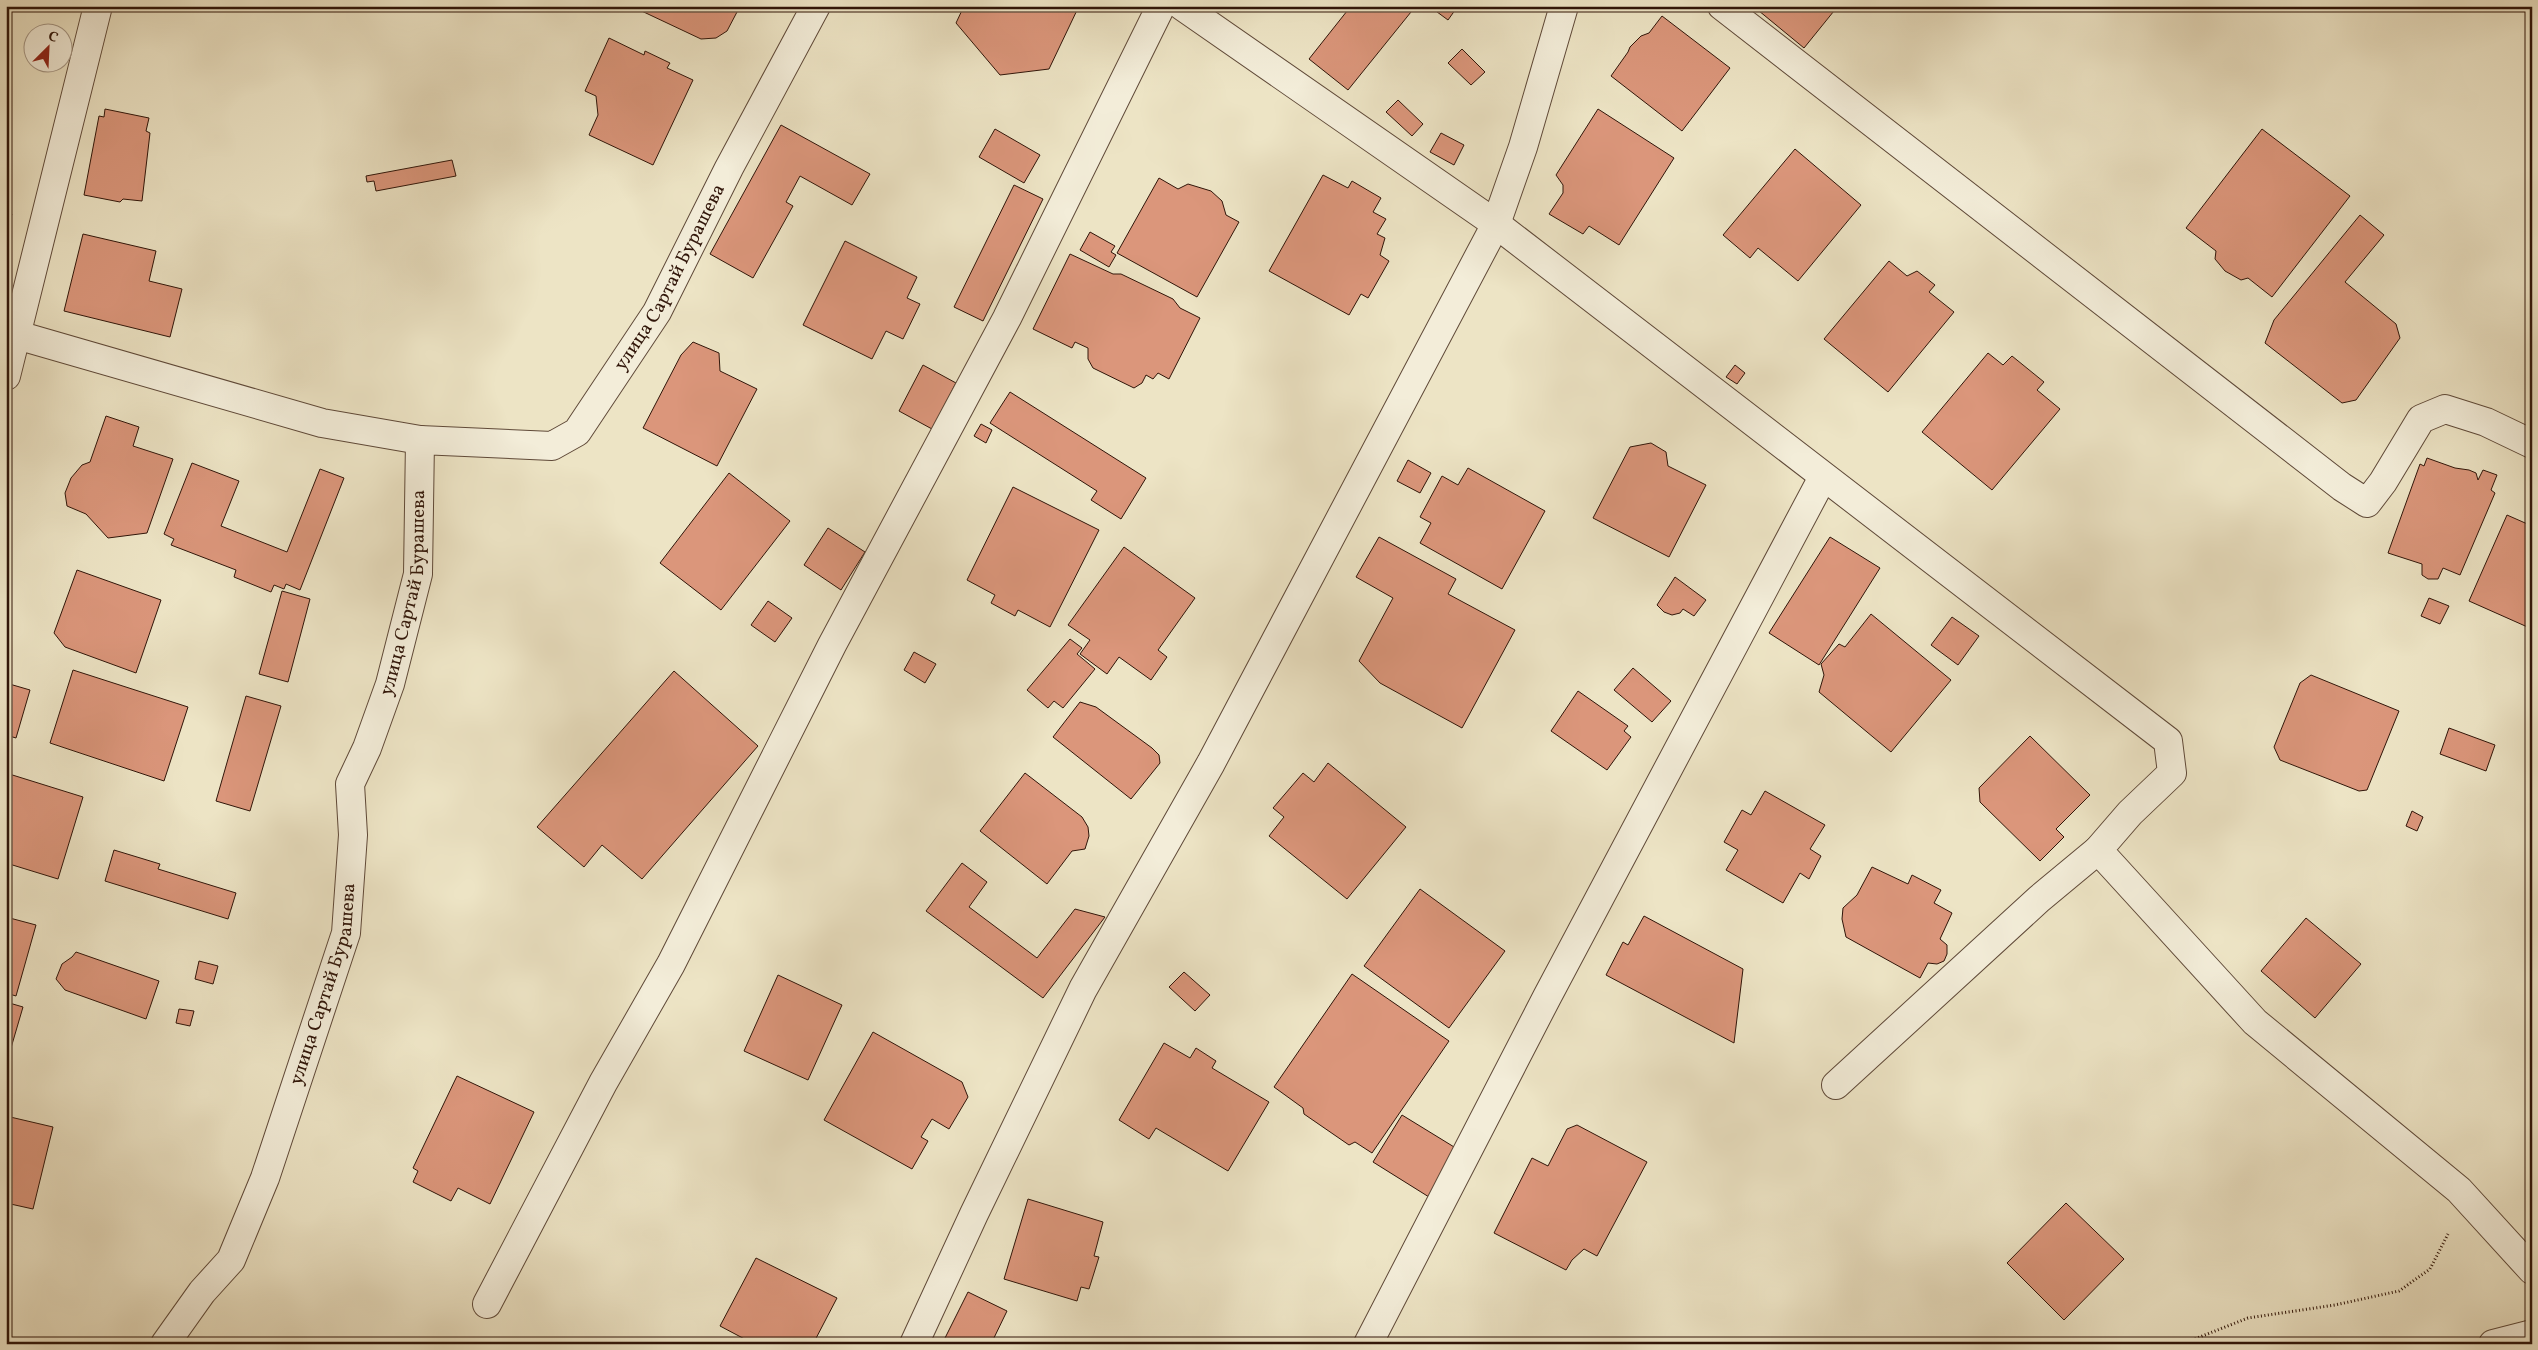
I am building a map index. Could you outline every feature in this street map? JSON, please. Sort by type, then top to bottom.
[{"type":"street","points":[[6,376],[98,6]]},
{"type":"street","name":"улица Сартай Бурашева","points":[[165,1344],[202,1292],[231,1260],[265,1178],[346,933],[353,835],[350,784],[367,748],[390,684],[418,574],[420,440],[552,446],[576,432],[657,312],[729,168],[816,6]]},
{"type":"street","points":[[487,1304],[603,1083],[671,964],[832,645],[1007,318],[1161,6]]},
{"type":"street","points":[[1182,6],[1496,224],[2168,741],[2172,772],[2130,813],[2098,850],[2039,899],[1836,1084]]},
{"type":"street","points":[[914,1344],[1083,989],[1216,754],[1496,224],[1523,148],[1564,6]]},
{"type":"street","points":[[1722,6],[2342,487],[2367,503],[2383,482],[2421,419],[2444,409],[2486,422],[2532,444]]},
{"type":"street","points":[[17,335],[322,423],[420,440]]},
{"type":"street","points":[[1368,1344],[1552,988],[1824,477]]},
{"type":"street","points":[[2098,850],[2255,1022],[2459,1190],[2532,1270]]},
{"type":"street","points":[[2493,1344],[2532,1334]]},
{"type":"path","points":[[2182,1344],[2248,1318],[2335,1305],[2399,1291],[2430,1269],[2448,1236],[2459,1190]]},
{"type":"building","points":[[631,6],[737,6],[737,12],[727,31],[716,38],[701,39]]},
{"type":"building","points":[[964,6],[1079,6],[1049,69],[1000,75],[956,23]]},
{"type":"building","points":[[1351,6],[1404,6],[1411,12],[1348,90],[1309,59]]},
{"type":"building","points":[[1429,6],[1458,6],[1448,20]]},
{"type":"building","points":[[1753,6],[1838,6],[1804,48]]},
{"type":"building","points":[[1662,16],[1730,68],[1682,131],[1611,76],[1630,47],[1641,36],[1649,33]]},
{"type":"building","points":[[609,38],[644,55],[645,51],[670,63],[667,68],[693,80],[653,165],[589,135],[598,115],[596,96],[585,91]]},
{"type":"building","points":[[1462,49],[1485,72],[1471,85],[1448,63]]},
{"type":"building","points":[[1398,100],[1423,124],[1412,136],[1386,112]]},
{"type":"building","points":[[105,109],[149,118],[146,131],[150,133],[142,201],[123,199],[120,202],[84,195],[99,116],[104,117]]},
{"type":"building","points":[[1598,109],[1674,158],[1619,245],[1589,226],[1583,234],[1549,214],[1563,193],[1563,185],[1556,175]]},
{"type":"building","points":[[2532,118],[2532,146],[2528,143]]},
{"type":"building","points":[[781,125],[870,174],[852,205],[800,176],[786,202],[793,206],[753,278],[710,254]]},
{"type":"building","points":[[995,129],[1040,155],[1024,183],[979,157]]},
{"type":"building","points":[[2262,129],[2350,196],[2272,297],[2248,278],[2241,280],[2225,271],[2215,259],[2216,251],[2186,228]]},
{"type":"building","points":[[1441,133],[1464,145],[1454,165],[1430,152]]},
{"type":"building","points":[[1795,149],[1861,205],[1798,281],[1758,248],[1750,258],[1723,235]]},
{"type":"building","points":[[452,160],[456,176],[376,191],[374,181],[367,182],[366,176]]},
{"type":"building","points":[[1323,175],[1348,188],[1352,181],[1381,198],[1373,212],[1386,219],[1377,234],[1385,238],[1380,255],[1389,261],[1368,298],[1361,294],[1349,315],[1269,271]]},
{"type":"building","points":[[1159,178],[1178,189],[1188,184],[1211,191],[1222,201],[1226,215],[1239,222],[1197,297],[1117,253]]},
{"type":"building","points":[[1014,185],[1043,199],[983,321],[954,307]]},
{"type":"building","points":[[6,212],[12,214],[6,234]]},
{"type":"building","points":[[2360,215],[2384,235],[2345,282],[2396,324],[2400,338],[2356,400],[2342,403],[2265,343],[2274,320]]},
{"type":"building","points":[[1090,232],[1115,246],[1111,252],[1116,255],[1109,267],[1080,250]]},
{"type":"building","points":[[83,234],[156,251],[149,281],[182,289],[170,337],[64,311]]},
{"type":"building","points":[[845,241],[917,277],[907,298],[920,304],[903,339],[886,331],[872,359],[803,325]]},
{"type":"building","points":[[1070,254],[1113,274],[1121,274],[1173,299],[1180,308],[1200,318],[1169,379],[1158,373],[1153,379],[1146,375],[1142,383],[1134,388],[1093,368],[1088,359],[1088,348],[1075,342],[1072,348],[1033,329]]},
{"type":"building","points":[[1889,261],[1907,276],[1917,271],[1935,285],[1929,292],[1954,312],[1888,392],[1824,339]]},
{"type":"building","points":[[693,342],[719,353],[720,371],[757,389],[717,466],[643,428],[681,355]]},
{"type":"building","points":[[1988,353],[2003,365],[2012,356],[2044,382],[2037,390],[2060,409],[1992,490],[1922,432]]},
{"type":"building","points":[[923,365],[956,383],[932,429],[899,411]]},
{"type":"building","points":[[1735,365],[1745,373],[1737,384],[1726,377]]},
{"type":"building","points":[[1010,392],[1146,478],[1121,519],[1091,500],[1097,491],[990,423]]},
{"type":"building","points":[[106,416],[139,427],[133,446],[173,459],[147,533],[108,538],[86,514],[67,506],[65,493],[71,478],[82,465],[90,462]]},
{"type":"building","points":[[981,424],[992,430],[986,443],[974,436]]},
{"type":"building","points":[[1651,443],[1666,452],[1668,466],[1706,485],[1669,557],[1593,518],[1630,447]]},
{"type":"building","points":[[2427,458],[2476,473],[2478,480],[2483,470],[2497,475],[2491,490],[2495,493],[2460,575],[2443,568],[2438,579],[2428,579],[2422,575],[2422,564],[2388,553],[2420,464],[2424,466]]},
{"type":"building","points":[[1408,460],[1431,473],[1420,493],[1397,481]]},
{"type":"building","points":[[192,463],[239,481],[221,526],[287,552],[320,469],[344,478],[300,590],[286,584],[284,589],[274,585],[271,592],[234,577],[236,570],[171,545],[174,539],[164,534]]},
{"type":"building","points":[[1468,468],[1545,511],[1502,589],[1420,543],[1431,523],[1420,517],[1442,476],[1458,485]]},
{"type":"building","points":[[729,473],[790,521],[721,610],[660,563]]},
{"type":"building","points":[[1013,487],[1099,530],[1050,627],[1018,610],[1015,616],[991,603],[995,595],[967,580]]},
{"type":"building","points":[[2507,515],[2532,526],[2532,629],[2469,601]]},
{"type":"building","points":[[828,528],[865,552],[841,590],[804,565]]},
{"type":"building","points":[[1379,537],[1456,579],[1448,594],[1515,630],[1462,728],[1380,683],[1359,661],[1393,598],[1356,577]]},
{"type":"building","points":[[1830,537],[1880,568],[1819,665],[1769,633]]},
{"type":"building","points":[[1124,547],[1195,598],[1158,650],[1167,657],[1151,680],[1119,657],[1107,674],[1080,654],[1090,640],[1068,625]]},
{"type":"building","points":[[77,570],[161,600],[136,673],[65,647],[54,633]]},
{"type":"building","points":[[1675,577],[1706,600],[1694,616],[1683,609],[1680,613],[1672,615],[1664,612],[1657,605]]},
{"type":"building","points":[[282,591],[310,599],[288,682],[259,674]]},
{"type":"building","points":[[2429,598],[2449,606],[2440,624],[2421,616]]},
{"type":"building","points":[[768,601],[792,618],[775,642],[751,625]]},
{"type":"building","points":[[1871,614],[1951,680],[1891,752],[1819,692],[1824,675],[1821,664],[1839,644],[1845,647]]},
{"type":"building","points":[[1952,617],[1979,636],[1958,665],[1931,645]]},
{"type":"building","points":[[1070,639],[1082,648],[1077,654],[1095,669],[1063,708],[1054,701],[1048,708],[1027,690]]},
{"type":"building","points":[[914,652],[936,664],[925,683],[904,670]]},
{"type":"building","points":[[1633,668],[1671,701],[1652,722],[1614,690]]},
{"type":"building","points":[[73,670],[188,707],[164,781],[50,743]]},
{"type":"building","points":[[674,671],[758,746],[642,879],[602,845],[584,867],[537,827]]},
{"type":"building","points":[[2311,675],[2399,711],[2367,790],[2359,791],[2280,760],[2274,747],[2300,683]]},
{"type":"building","points":[[6,683],[30,690],[16,738],[6,735]]},
{"type":"building","points":[[1578,691],[1628,726],[1624,731],[1631,737],[1607,770],[1551,731]]},
{"type":"building","points":[[246,696],[281,706],[250,811],[216,801]]},
{"type":"building","points":[[1080,702],[1096,707],[1159,755],[1160,763],[1131,799],[1053,737]]},
{"type":"building","points":[[2449,728],[2495,745],[2486,771],[2440,754]]},
{"type":"building","points":[[2030,736],[2090,795],[2056,829],[2064,837],[2040,861],[1980,802],[1979,788]]},
{"type":"building","points":[[1328,763],[1406,827],[1347,899],[1269,836],[1284,817],[1273,808],[1303,773],[1314,782]]},
{"type":"building","points":[[6,773],[83,797],[58,879],[6,863]]},
{"type":"building","points":[[1025,773],[1082,817],[1088,827],[1089,836],[1085,849],[1072,851],[1047,884],[980,831]]},
{"type":"building","points":[[1765,791],[1825,825],[1810,849],[1821,856],[1809,879],[1800,873],[1783,903],[1726,870],[1738,850],[1724,842],[1742,810],[1751,815]]},
{"type":"building","points":[[2412,811],[2423,817],[2417,831],[2406,826]]},
{"type":"building","points":[[114,850],[160,864],[158,869],[236,893],[228,919],[105,881]]},
{"type":"building","points":[[962,863],[987,882],[969,907],[1037,958],[1075,909],[1105,917],[1043,998],[926,911]]},
{"type":"building","points":[[1872,867],[1908,884],[1912,875],[1941,890],[1934,903],[1952,913],[1940,939],[1947,945],[1947,954],[1944,961],[1937,964],[1928,963],[1920,978],[1846,937],[1842,919],[1843,908],[1857,895]]},
{"type":"building","points":[[1420,889],[1505,951],[1449,1028],[1364,966]]},
{"type":"building","points":[[1644,916],[1743,969],[1734,1043],[1606,975],[1623,942],[1628,945]]},
{"type":"building","points":[[6,917],[36,925],[16,996],[6,993]]},
{"type":"building","points":[[2306,918],[2361,964],[2315,1018],[2261,971]]},
{"type":"building","points":[[76,952],[159,981],[146,1019],[65,990],[56,979],[62,964]]},
{"type":"building","points":[[199,961],[218,966],[213,984],[195,979]]},
{"type":"building","points":[[1184,972],[1210,995],[1195,1011],[1169,987]]},
{"type":"building","points":[[1352,974],[1449,1041],[1372,1153],[1355,1142],[1349,1145],[1304,1114],[1303,1108],[1274,1087]]},
{"type":"building","points":[[778,975],[842,1005],[808,1080],[744,1051]]},
{"type":"building","points":[[6,1002],[23,1007],[6,1065]]},
{"type":"building","points":[[179,1009],[194,1011],[190,1026],[176,1023]]},
{"type":"building","points":[[873,1032],[962,1082],[968,1097],[949,1129],[932,1119],[921,1137],[928,1141],[912,1169],[824,1120]]},
{"type":"building","points":[[1164,1043],[1190,1058],[1196,1048],[1216,1061],[1212,1068],[1269,1102],[1228,1171],[1156,1128],[1149,1139],[1119,1120]]},
{"type":"building","points":[[457,1076],[534,1112],[490,1204],[458,1188],[451,1201],[413,1182],[418,1171],[413,1168]]},
{"type":"building","points":[[1402,1115],[1459,1150],[1429,1197],[1373,1162]]},
{"type":"building","points":[[6,1116],[53,1127],[33,1209],[6,1203]]},
{"type":"building","points":[[1577,1125],[1647,1162],[1597,1256],[1584,1249],[1572,1260],[1566,1270],[1494,1233],[1532,1158],[1548,1166],[1567,1129]]},
{"type":"building","points":[[1028,1199],[1103,1222],[1094,1256],[1099,1257],[1089,1289],[1081,1287],[1077,1301],[1004,1279]]},
{"type":"building","points":[[2066,1203],[2124,1259],[2064,1320],[2007,1263]]},
{"type":"building","points":[[6,1234],[10,1240],[6,1255]]},
{"type":"building","points":[[756,1258],[837,1298],[813,1344],[754,1344],[720,1326]]},
{"type":"building","points":[[968,1292],[1007,1311],[991,1344],[942,1344]]}]
